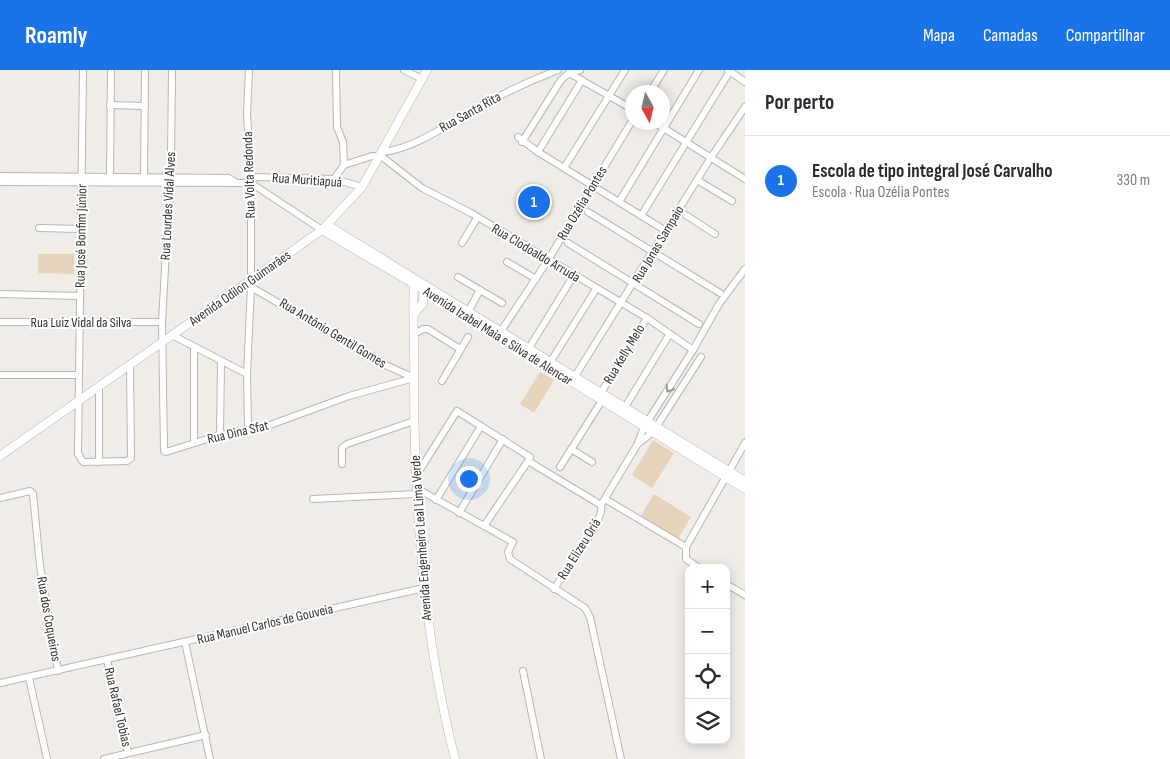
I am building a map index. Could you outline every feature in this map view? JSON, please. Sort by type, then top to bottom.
[{"type":"street","name":"Rua José Bonfim Júnior","points":[[82,70],[78,454],[84,463],[99,462]]},
{"type":"street","points":[[110,70],[110,177]]},
{"type":"street","points":[[144,178],[145,70]]},
{"type":"street","name":"Rua Lourdes Vídal Alves","points":[[162,343],[172,70]]},
{"type":"street","name":"Rua Volta Redonda","points":[[248,429],[247,374],[251,284],[249,70]]},
{"type":"street","points":[[334,180],[344,165],[343,142],[337,127],[336,70]]},
{"type":"street","points":[[404,70],[422,80]]},
{"type":"street","name":"Avenida Odilon Guimarães","points":[[0,456],[172,335],[251,284],[325,228],[362,186],[382,154],[428,70]]},
{"type":"street","name":"Rua Santa Rita","points":[[382,154],[414,142],[499,96],[558,70]]},
{"type":"street","points":[[580,70],[569,71],[520,140],[666,231]]},
{"type":"street","points":[[564,168],[625,70]]},
{"type":"street","points":[[654,85],[664,70]]},
{"type":"street","points":[[670,117],[699,70]]},
{"type":"street","points":[[569,71],[625,105]]},
{"type":"street","points":[[641,216],[687,144],[729,71],[745,82]]},
{"type":"street","points":[[538,152],[582,80]]},
{"type":"street","points":[[110,105],[144,106]]},
{"type":"street","name":"Rua Jonas Sampaio","points":[[574,379],[710,158],[745,107]]},
{"type":"street","name":"Rua Ozélia Pontes","points":[[500,334],[548,260],[626,130]]},
{"type":"street","points":[[619,202],[662,130]]},
{"type":"street","points":[[666,130],[745,179]]},
{"type":"street","name":"Rua Muritiapuá","points":[[344,165],[382,154]]},
{"type":"street","name":"Rua Clodoaldo Arruda","points":[[382,154],[422,188],[622,303],[693,350]]},
{"type":"street","name":"Rua Muritiapuá","points":[[0,176],[82,180],[110,177],[144,178],[169,181]]},
{"type":"street","name":"Rua Muritiapuá","points":[[0,182],[82,180],[228,184],[251,180],[334,180],[362,186]]},
{"type":"street","name":"Avenida Izabel Maia e Silva de Alencar","points":[[251,180],[325,228],[414,280],[424,291],[574,379],[602,391],[646,424]]},
{"type":"street","points":[[697,180],[732,200]]},
{"type":"street","points":[[678,210],[715,234]]},
{"type":"street","points":[[588,212],[720,293]]},
{"type":"street","points":[[462,243],[477,218]]},
{"type":"street","points":[[40,228],[81,229]]},
{"type":"street","points":[[568,243],[699,324]]},
{"type":"street","points":[[506,262],[536,279]]},
{"type":"street","name":"Rua Elizeu Oriá","points":[[621,759],[588,611],[580,604],[554,589],[590,534],[602,511],[603,502],[646,424],[693,350],[719,304],[745,270]]},
{"type":"street","points":[[529,348],[574,276]]},
{"type":"street","points":[[458,277],[502,304]]},
{"type":"street","name":"Avenida Izabel Maia e Silva de Alencar","points":[[414,280],[424,282],[469,310],[500,334],[529,348],[535,356],[551,362],[601,402],[655,429],[726,473],[745,489]]},
{"type":"street","name":"Avenida Engenheiro Leal Lima Verde","points":[[414,280],[415,477],[424,588],[435,674],[455,759]]},
{"type":"street","name":"Avenida Engenheiro Leal Lima Verde","points":[[414,314],[423,303],[424,282]]},
{"type":"street","name":"Rua Antônio Gentil Gomes","points":[[251,284],[381,364],[414,378]]},
{"type":"street","points":[[551,362],[596,289]]},
{"type":"street","points":[[469,310],[480,290]]},
{"type":"street","points":[[1,294],[80,296]]},
{"type":"street","name":"Rua Kelly Melo","points":[[602,391],[646,318]]},
{"type":"street","name":"Rua Luiz Vidal da Silva","points":[[0,322],[162,322]]},
{"type":"street","points":[[414,334],[423,329],[428,329],[460,349]]},
{"type":"street","points":[[172,335],[247,374]]},
{"type":"street","points":[[625,407],[669,335]]},
{"type":"street","points":[[442,381],[468,337]]},
{"type":"street","name":"Rua Dina Sfat","points":[[162,343],[163,449],[166,452],[220,435],[270,425],[348,396],[414,378]]},
{"type":"street","points":[[194,348],[194,443]]},
{"type":"street","name":"Rua Elizeu Oriá","points":[[636,445],[655,429],[701,357]]},
{"type":"street","points":[[220,435],[221,361]]},
{"type":"street","points":[[100,387],[99,462],[127,461],[131,456],[130,365]]},
{"type":"street","points":[[0,375],[78,375]]},
{"type":"street","points":[[677,375],[686,380]]},
{"type":"street","points":[[560,467],[601,402]]},
{"type":"street","points":[[415,477],[458,411],[530,458],[484,526]]},
{"type":"street","points":[[342,464],[342,448],[347,444],[414,421]]},
{"type":"street","points":[[436,500],[481,426]]},
{"type":"street","points":[[459,513],[503,439]]},
{"type":"street","points":[[693,564],[686,559],[686,547],[726,473],[745,443]]},
{"type":"street","points":[[571,449],[592,462]]},
{"type":"street","points":[[528,460],[686,547]]},
{"type":"street","name":"Avenida Izabel Maia e Silva de Alencar","points":[[726,473],[745,481]]},
{"type":"street","name":"Rua dos Coqueiros","points":[[0,498],[30,491],[33,494],[40,566],[58,672]]},
{"type":"street","points":[[313,498],[416,491],[513,542],[508,552],[510,560],[554,589]]},
{"type":"street","points":[[730,586],[745,595]]},
{"type":"street","name":"Rua Manuel Carlos de Gouveia","points":[[0,683],[58,672],[424,588]]},
{"type":"street","points":[[184,642],[210,759]]},
{"type":"street","name":"Rua Rafael Tobias","points":[[107,660],[128,754]]},
{"type":"street","points":[[523,672],[541,759]]},
{"type":"street","points":[[29,678],[47,759]]},
{"type":"street","points":[[104,759],[206,736]]},
{"type":"shaded area","points":[[38,254],[74,254],[74,274],[38,273]]},
{"type":"shaded area","points":[[540,372],[554,380],[534,413],[520,404]]},
{"type":"shaded area","points":[[653,440],[674,453],[652,488],[632,475]]},
{"type":"shaded area","points":[[654,494],[691,517],[678,539],[640,517]]},
{"type":"place","name":"Escola de tipo integral José Carvalho","points":[[534,202]]}]
